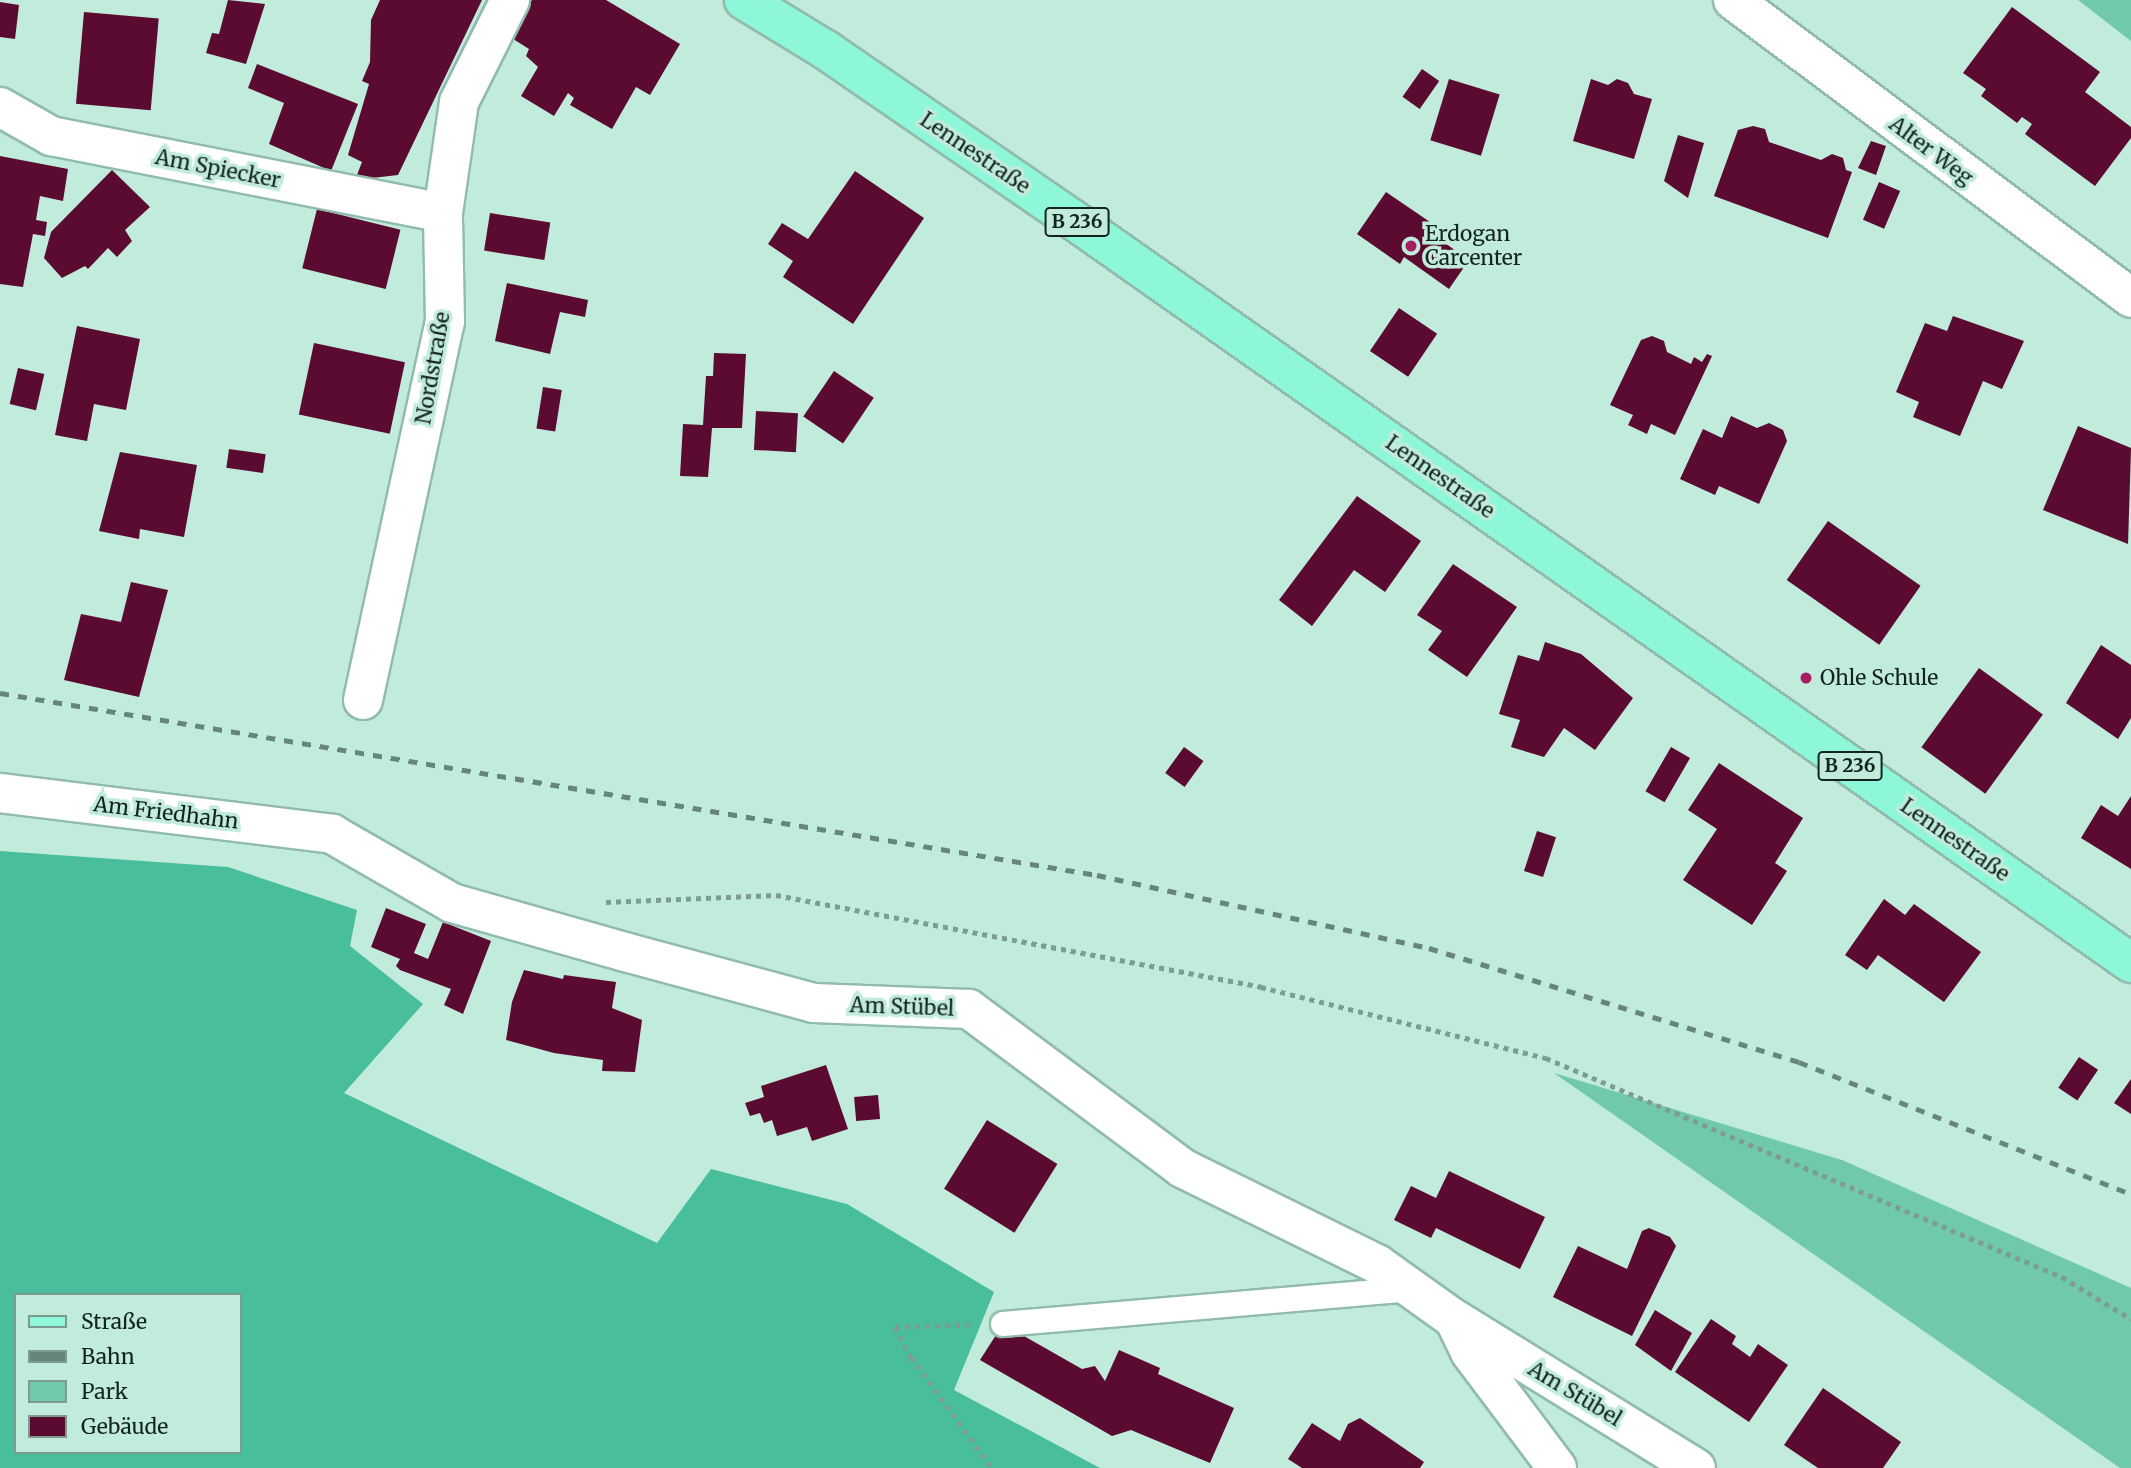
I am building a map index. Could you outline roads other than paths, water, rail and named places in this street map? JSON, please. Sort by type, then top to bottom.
[{"type":"main road","name":"Lennestraße","points":[[744,0],[826,50],[1072,219],[2131,963]]},
{"type":"street","name":"Nordstraße","points":[[362,701],[445,322],[443,213],[459,102],[510,0]]},
{"type":"street","name":"Alter Weg","points":[[1733,0],[2131,299]]},
{"type":"street","name":"Am Spiecker","points":[[0,107],[51,136],[443,213]]},
{"type":"street","name":"Am Friedhahn","points":[[0,793],[332,834]]},
{"type":"street","name":"Am Stübel","points":[[332,834],[452,903],[814,1003],[969,1010],[1182,1168],[1377,1264],[1454,1319],[1696,1468]]},
{"type":"street","name":"Am Stübel","points":[[1454,1319],[1470,1352],[1557,1468]]},
{"type":"lane","points":[[1003,1324],[1412,1289]]},
{"type":"railway","points":[[0,693],[1097,875],[1429,948],[1799,1062],[2131,1194]]},
{"type":"place","name":"Erdogan Carcenter","points":[[1411,246]]},
{"type":"place","name":"Ohle Schule","points":[[1806,678]]}]
